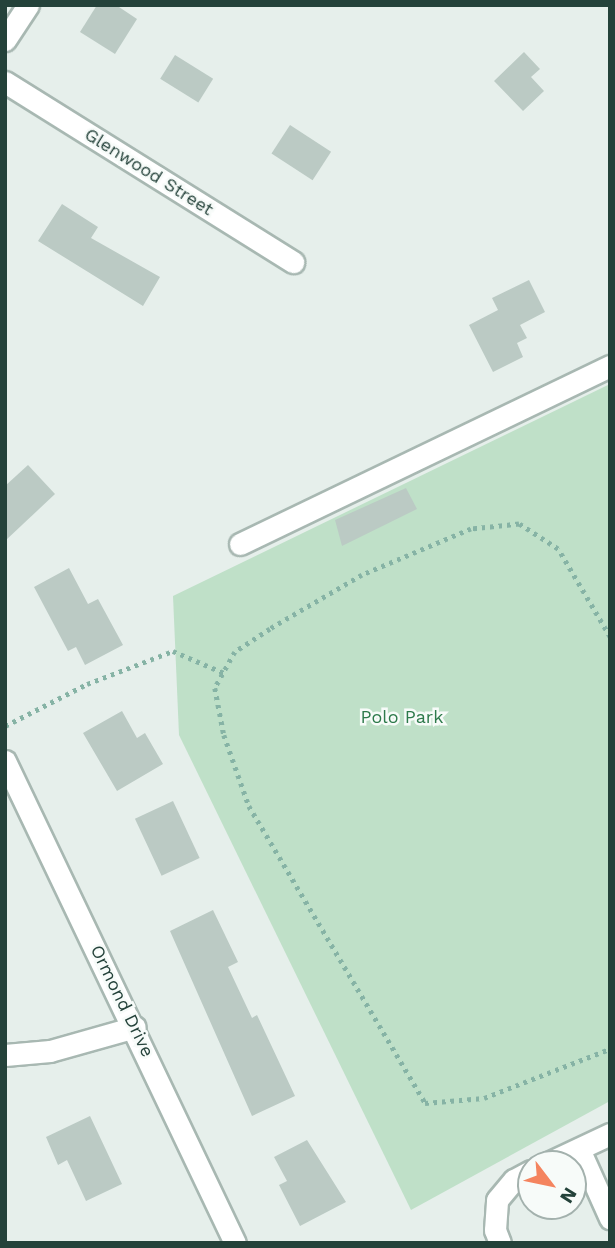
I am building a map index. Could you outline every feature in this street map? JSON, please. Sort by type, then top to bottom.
[{"type":"street","points":[[5,40],[28,5]]},
{"type":"street","name":"Glenwood Street","points":[[5,82],[293,262]]},
{"type":"street","points":[[240,544],[610,366]]},
{"type":"street","name":"Ormond Drive","points":[[5,761],[135,1027],[235,1243]]},
{"type":"street","points":[[5,1055],[50,1051],[135,1027]]},
{"type":"street","points":[[610,1134],[579,1149],[610,1217]]},
{"type":"street","points":[[500,1243],[495,1230],[497,1200],[517,1178]]},
{"type":"path","points":[[610,637],[558,549],[519,524],[471,529],[362,575],[235,652],[215,688],[224,735],[249,806],[425,1103],[484,1098],[610,1049]]},
{"type":"path","points":[[5,726],[87,684],[173,651],[224,673]]},
{"type":"green space","name":"Polo Park","points":[[610,384],[610,1101],[411,1210],[179,735],[173,596]]},
{"type":"building","points":[[97,5],[116,5],[137,19],[115,54],[80,32]]},
{"type":"building","points":[[524,52],[540,69],[531,77],[544,91],[523,111],[494,81]]},
{"type":"building","points":[[175,55],[213,79],[198,103],[160,79]]},
{"type":"building","points":[[290,125],[331,152],[313,180],[271,154]]},
{"type":"building","points":[[62,204],[98,227],[91,238],[160,277],[143,306],[38,241]]},
{"type":"building","points":[[529,280],[545,312],[520,325],[527,338],[517,343],[523,357],[493,372],[469,325],[498,310],[492,298]]},
{"type":"building","points":[[28,465],[55,494],[5,541],[5,486]]},
{"type":"building","points":[[406,488],[417,509],[342,546],[335,520]]},
{"type":"building","points":[[69,568],[88,604],[98,599],[123,645],[85,665],[76,647],[68,651],[34,587]]},
{"type":"building","points":[[122,711],[137,738],[145,733],[163,764],[117,791],[83,733]]},
{"type":"building","points":[[173,801],[200,858],[162,876],[135,819]]},
{"type":"building","points":[[213,910],[238,962],[228,967],[252,1018],[257,1015],[295,1096],[252,1116],[170,931]]},
{"type":"building","points":[[90,1116],[122,1184],[86,1201],[67,1160],[58,1165],[46,1137]]},
{"type":"building","points":[[307,1140],[346,1202],[300,1226],[279,1185],[287,1181],[274,1157]]}]
